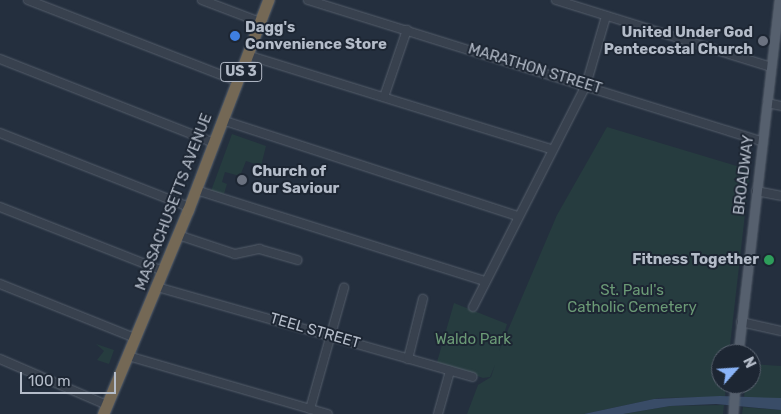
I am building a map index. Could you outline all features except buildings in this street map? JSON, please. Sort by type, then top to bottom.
[{"type":"highway","name":"MASSACHUSETTS AVENUE","points":[[106,409],[189,208],[268,0]]},
{"type":"main road","name":"BROADWAY","points":[[739,344],[780,0]]},
{"type":"main road","points":[[733,411],[734,394]]},
{"type":"street","points":[[28,0],[237,82]]},
{"type":"street","points":[[202,0],[260,22]]},
{"type":"street","name":"MARATHON STREET","points":[[308,0],[762,141]]},
{"type":"street","points":[[556,0],[771,67]]},
{"type":"street","points":[[473,307],[586,85],[606,16]]},
{"type":"street","points":[[384,97],[408,30]]},
{"type":"street","points":[[247,55],[552,150]]},
{"type":"street","points":[[0,59],[214,143]]},
{"type":"street","points":[[767,103],[781,106]]},
{"type":"street","points":[[222,120],[518,216]]},
{"type":"street","points":[[0,133],[189,208]]},
{"type":"street","points":[[196,190],[485,281]]},
{"type":"street","points":[[756,190],[781,196]]},
{"type":"street","points":[[0,207],[163,271]]},
{"type":"street","points":[[178,235],[235,254],[259,249],[297,260]]},
{"type":"street","points":[[0,284],[135,338]]},
{"type":"street","name":"TEEL STREET","points":[[157,287],[472,377]]},
{"type":"street","points":[[310,408],[332,336],[344,288]]},
{"type":"street","points":[[408,359],[423,299]]},
{"type":"street","points":[[741,322],[781,331]]},
{"type":"street","points":[[128,356],[327,414]]},
{"type":"street","points":[[0,359],[106,409]]},
{"type":"street","points":[[438,414],[450,371]]},
{"type":"green space","name":"St. Paul's Catholic Cemetery","points":[[607,127],[750,170],[730,344],[711,344],[711,394],[725,394],[725,397],[659,398],[584,414],[467,414],[478,385],[491,377],[495,365],[490,377],[483,378],[437,362],[454,303],[507,324],[499,351],[557,215]]},
{"type":"green space","points":[[232,134],[266,146],[261,166],[246,161],[240,176],[225,172],[222,182],[227,184],[224,194],[211,191]]},
{"type":"green space","points":[[96,344],[114,350],[109,364],[97,360],[104,351]]},
{"type":"green space","points":[[761,365],[781,366],[781,398],[744,399],[744,394],[761,394]]},
{"type":"green space","points":[[724,405],[723,414],[623,414],[670,406]]},
{"type":"green space","points":[[743,407],[781,410],[781,414],[742,414]]},
{"type":"water","points":[[720,396],[781,398],[781,410],[716,404],[670,406],[623,414],[584,414],[654,399]]},
{"type":"place","name":"Dagg's Convenience Store","points":[[235,36]]},
{"type":"place","name":"United Under God Pentecostal Church","points":[[763,41]]},
{"type":"place","name":"Church of Our Saviour","points":[[242,180]]},
{"type":"place","name":"Fitness Together","points":[[769,260]]},
{"type":"park label","name":"Waldo Park","points":[[473,340]]}]
